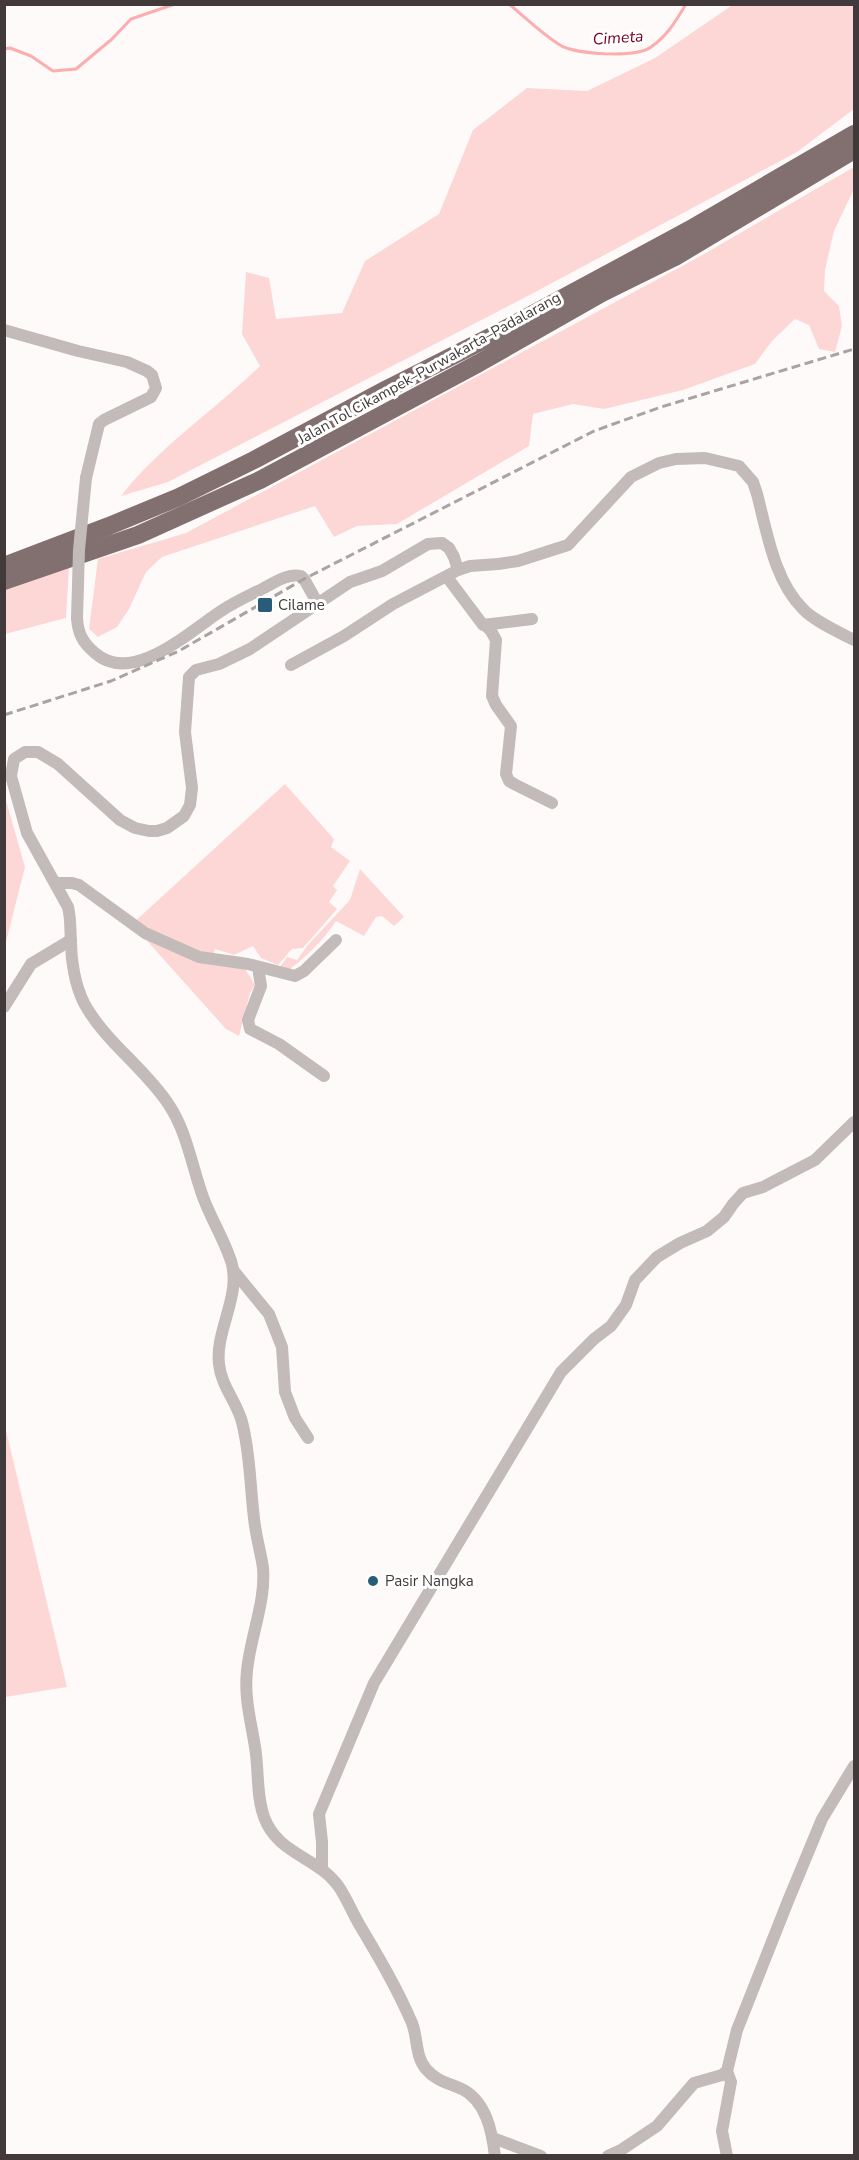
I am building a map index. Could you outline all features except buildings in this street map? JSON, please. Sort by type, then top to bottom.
[{"type":"highway","name":"Jalan Tol Cikampek–Purwakarta–Padalarang","points":[[4,566],[179,497],[254,460],[496,334],[688,230],[855,134]]},
{"type":"highway","name":"Jalan Tol Cikampek–Purwakarta–Padalarang","points":[[4,581],[138,535],[260,480],[479,363],[602,293],[675,257],[855,150]]},
{"type":"street","points":[[4,330],[127,362],[147,371],[154,378],[156,388],[151,397],[99,424],[86,478],[79,550],[78,631],[81,638],[101,658],[108,663],[131,664],[177,642],[223,609],[286,577],[297,575],[304,579],[318,604]]},
{"type":"street","points":[[291,665],[344,636],[393,604],[447,578],[458,570],[470,566],[518,561],[568,545],[630,477],[659,463],[676,459],[705,458],[739,466],[753,482],[778,571],[790,593],[804,610],[855,640]]},
{"type":"street","points":[[458,570],[449,548],[442,543],[428,544],[382,571],[350,582],[250,649],[219,664],[196,670],[190,674],[185,732],[192,788],[190,804],[184,816],[167,828],[149,831],[127,824],[46,756],[32,751],[16,756],[11,765],[11,776],[27,833],[64,898],[71,918],[70,940],[78,989],[85,1004],[103,1029],[159,1090],[177,1119],[203,1197],[232,1262],[233,1282],[221,1333],[218,1361],[222,1378],[236,1404],[244,1431],[255,1529],[263,1570],[263,1589],[247,1673],[246,1703],[256,1749],[263,1813],[278,1841],[322,1868],[338,1885],[394,1982],[413,2025],[423,2066],[438,2080],[460,2088],[473,2097],[486,2117],[493,2138],[495,2156]]},
{"type":"street","points":[[447,578],[480,623],[491,631],[496,640],[492,696],[511,726],[506,774],[509,781],[552,803]]},
{"type":"street","points":[[485,625],[493,622],[532,619]]},
{"type":"street","points":[[56,883],[79,885],[145,933],[199,957],[295,976],[304,971],[336,940]]},
{"type":"street","points":[[4,1007],[31,964],[70,940]]},
{"type":"street","points":[[258,967],[261,986],[248,1020],[250,1029],[279,1044],[324,1076]]},
{"type":"street","points":[[322,1868],[319,1814],[374,1683],[561,1372],[594,1339],[611,1326],[626,1305],[635,1280],[657,1257],[680,1243],[707,1231],[724,1217],[743,1193],[763,1187],[815,1160],[855,1122]]},
{"type":"street","points":[[233,1270],[269,1314],[282,1347],[285,1392],[295,1418],[308,1438]]},
{"type":"street","points":[[727,2156],[722,2131],[731,2082],[727,2071],[740,2020],[822,1819],[855,1766]]},
{"type":"street","points":[[608,2156],[657,2126],[694,2084],[722,2075],[727,2071]]},
{"type":"street","points":[[493,2138],[541,2156]]},
{"type":"shaded area","points":[[734,4],[854,5],[854,109],[797,152],[524,298],[168,482],[121,496],[170,444],[260,366],[242,334],[246,272],[269,278],[276,319],[342,313],[365,261],[439,214],[473,130],[527,88],[587,91],[655,58]]},
{"type":"shaded area","points":[[854,167],[854,189],[834,231],[825,270],[824,291],[839,306],[842,326],[835,352],[819,349],[809,325],[795,319],[772,341],[755,364],[683,390],[604,409],[573,404],[533,414],[529,446],[397,524],[357,526],[334,537],[315,506],[162,557],[146,572],[129,609],[117,627],[98,637],[89,629],[98,559],[186,533],[697,258]]},
{"type":"shaded area","points":[[69,568],[66,618],[5,634],[4,589]]},
{"type":"shaded area","points":[[285,784],[334,839],[331,847],[350,861],[333,886],[337,890],[329,902],[337,909],[303,948],[292,949],[278,965],[261,958],[253,946],[234,955],[215,949],[212,959],[246,970],[255,985],[250,993],[239,1036],[226,1029],[132,924]]},
{"type":"shaded area","points":[[5,797],[25,867],[5,946]]},
{"type":"shaded area","points":[[360,869],[404,917],[394,926],[382,916],[376,917],[364,936],[336,921],[300,961],[286,972],[278,970],[287,957],[297,960],[350,900]]},
{"type":"shaded area","points":[[5,1426],[67,1687],[4,1697]]},
{"type":"waterway","name":"Cimeta","points":[[4,49],[10,48],[31,56],[53,71],[76,69],[112,39],[131,19],[175,4]]},
{"type":"waterway","name":"Cimeta","points":[[509,4],[560,45],[579,51],[606,54],[633,53],[651,47],[675,22],[686,4]]},
{"type":"railway","points":[[4,715],[111,681],[179,651],[304,579],[594,431],[661,407],[854,349]]},
{"type":"place","name":"Cilame","points":[[265,605]]},
{"type":"place","name":"Pasir Nangka","points":[[373,1581]]}]
